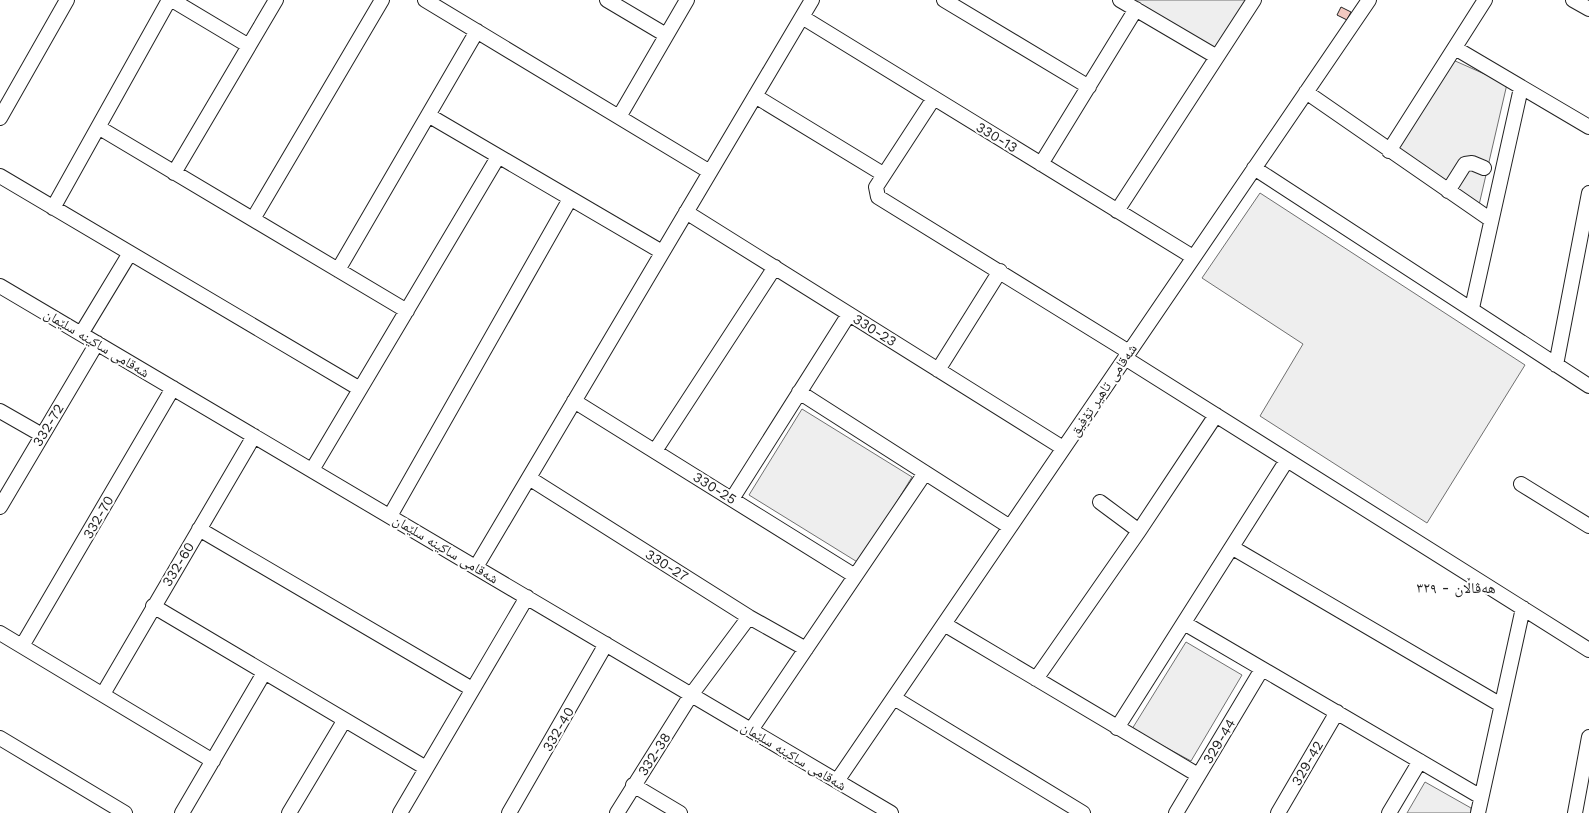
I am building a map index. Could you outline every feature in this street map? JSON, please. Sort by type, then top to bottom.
[{"type":"street","points":[[0,118],[67,0]]},
{"type":"street","points":[[53,208],[170,0],[249,46]]},
{"type":"street","points":[[174,173],[276,0]]},
{"type":"street","points":[[252,219],[382,0]]},
{"type":"street","points":[[425,0],[710,172]]},
{"type":"street","points":[[607,0],[666,35]]},
{"type":"street","points":[[619,117],[687,0]]},
{"type":"street","points":[[476,567],[812,0]]},
{"type":"street","points":[[944,0],[1089,87]]},
{"type":"street","points":[[1120,0],[1217,57]]},
{"type":"street","points":[[1117,211],[1254,0]]},
{"type":"street","name":"شەقامی تاهیر تۆفیق","points":[[837,781],[1369,0]]},
{"type":"street","points":[[1389,151],[1485,0]]},
{"type":"street","points":[[1573,0],[1589,9]]},
{"type":"street","points":[[1041,164],[1136,9]]},
{"type":"street","name":"330-13","points":[[802,17],[1193,258]]},
{"type":"street","points":[[338,270],[477,31]]},
{"type":"street","points":[[1455,48],[1589,127]]},
{"type":"street","points":[[1472,308],[1521,88]]},
{"type":"street","points":[[1306,92],[1491,220]]},
{"type":"street","points":[[755,96],[883,174]]},
{"type":"street","points":[[934,98],[883,174],[876,187],[878,197],[1000,271],[1216,415],[1589,650]]},
{"type":"street","points":[[428,115],[662,252]]},
{"type":"street","points":[[98,127],[407,311]]},
{"type":"street","points":[[312,470],[498,156]]},
{"type":"street","points":[[1448,191],[1465,164],[1472,163],[1484,168]]},
{"type":"street","points":[[1254,168],[1472,308],[1589,386]]},
{"type":"street","points":[[0,176],[360,389]]},
{"type":"street","points":[[1556,365],[1589,193]]},
{"type":"street","points":[[390,516],[570,199]]},
{"type":"street","name":"330-23","points":[[686,212],[1063,448]]},
{"type":"street","points":[[82,334],[130,253]]},
{"type":"street","points":[[655,451],[775,267]]},
{"type":"street","points":[[938,370],[1000,271]]},
{"type":"street","name":"شەقامی ساکینە سلێمان","points":[[0,286],[891,813]]},
{"type":"street","points":[[732,499],[849,314]]},
{"type":"street","name":"332-72","points":[[0,507],[97,343]]},
{"type":"street","name":"332-70","points":[[22,646],[173,388]]},
{"type":"street","points":[[799,392],[1010,527]]},
{"type":"street","name":"330-25","points":[[574,400],[855,576]]},
{"type":"street","points":[[0,411],[42,435]]},
{"type":"street","points":[[1036,679],[1139,531],[1216,415]]},
{"type":"street","name":"332-60","points":[[103,694],[254,436]]},
{"type":"street","points":[[1117,728],[1287,460]]},
{"type":"street","points":[[751,730],[925,473]]},
{"type":"street","name":"330-27","points":[[529,478],[749,617],[806,649]]},
{"type":"street","points":[[1522,484],[1589,526]]},
{"type":"street","points":[[1100,502],[1139,531]]},
{"type":"street","points":[[199,529],[472,690]]},
{"type":"street","points":[[1232,548],[1501,705]]},
{"type":"street","points":[[400,813],[527,597]]},
{"type":"street","points":[[153,606],[426,768]]},
{"type":"street","points":[[1478,813],[1523,608]]},
{"type":"street","name":"332-38","points":[[617,813],[691,695],[749,617]]},
{"type":"street","points":[[1184,623],[1482,797]]},
{"type":"street","points":[[944,624],[1198,775]]},
{"type":"street","points":[[0,633],[213,761]]},
{"type":"street","name":"332-40","points":[[509,813],[606,644]]},
{"type":"street","name":"329-44","points":[[1176,813],[1262,669]]},
{"type":"street","points":[[182,813],[264,673]]},
{"type":"street","points":[[894,698],[1083,813]]},
{"type":"street","name":"329-42","points":[[1278,813],[1336,712]]},
{"type":"street","points":[[289,813],[344,721]]},
{"type":"street","points":[[1575,813],[1589,737]]},
{"type":"street","points":[[0,738],[125,813]]},
{"type":"street","points":[[1389,813],[1420,761]]},
{"type":"street","points":[[633,786],[680,813]]},
{"type":"shaded area","points":[[1133,0],[1250,0],[1218,50]]},
{"type":"shaded area","points":[[1453,60],[1507,84],[1479,205],[1394,148]]},
{"type":"shaded area","points":[[1260,193],[1525,365],[1427,523],[1260,416],[1303,344],[1202,278]]},
{"type":"shaded area","points":[[802,409],[912,477],[859,563],[749,495]]},
{"type":"shaded area","points":[[1186,642],[1242,675],[1191,761],[1132,729]]},
{"type":"shaded area","points":[[1425,782],[1471,808],[1471,813],[1407,813]]},
{"type":"building","points":[[1341,7],[1351,12],[1347,20],[1337,15]]},
{"type":"district","name":"هەڤاڵان - ٣٢٩","points":[[1456,588]]}]
